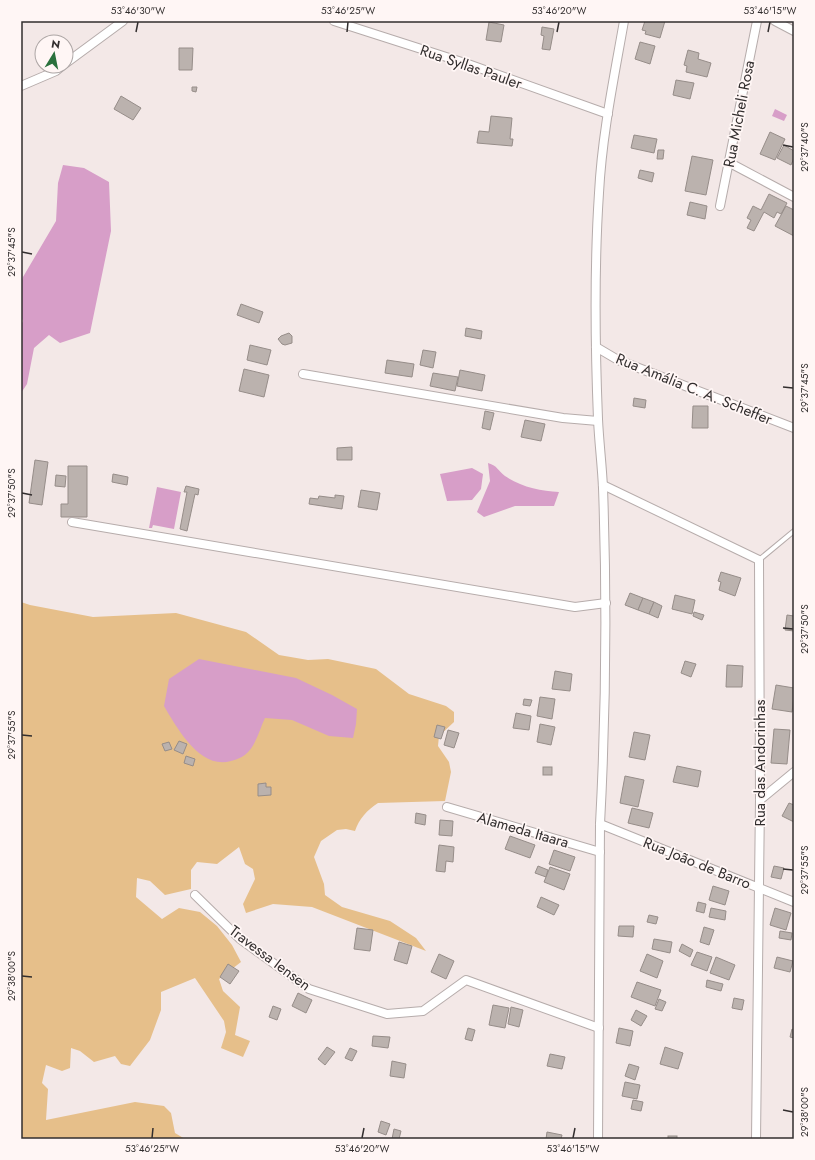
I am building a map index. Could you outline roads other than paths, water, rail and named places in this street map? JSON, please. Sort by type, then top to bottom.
[{"type":"street","points":[[74,57],[122,21]]},
{"type":"street","name":"Rua Syllas Pauler","points":[[334,21],[468,64],[608,114]]},
{"type":"street","points":[[598,1139],[600,824],[603,768],[606,603],[603,485],[598,421],[595,278],[598,194],[602,155],[624,21]]},
{"type":"street","name":"Rua Micheli Rosa","points":[[720,206],[730,163],[757,21]]},
{"type":"street","points":[[775,21],[794,31]]},
{"type":"street","points":[[21,86],[49,74]]},
{"type":"street","points":[[730,163],[794,197]]},
{"type":"street","name":"Rua Amália C. A. Scheffer","points":[[596,347],[618,360],[794,428]]},
{"type":"street","points":[[303,374],[563,418],[598,421]]},
{"type":"street","points":[[603,485],[759,560]]},
{"type":"street","points":[[72,522],[575,607],[606,603]]},
{"type":"street","name":"Rua das Andorinhas","points":[[756,1139],[760,800],[759,560]]},
{"type":"street","points":[[760,800],[794,772]]},
{"type":"street","name":"Alameda Itaara","points":[[447,807],[600,852]]},
{"type":"street","name":"Rua João de Barro","points":[[600,824],[794,902]]},
{"type":"street","name":"Travessa Iensen","points":[[195,895],[240,939],[309,989],[387,1014],[423,1011],[466,980],[599,1028]]},
{"type":"lane","points":[[759,560],[794,530]]}]
